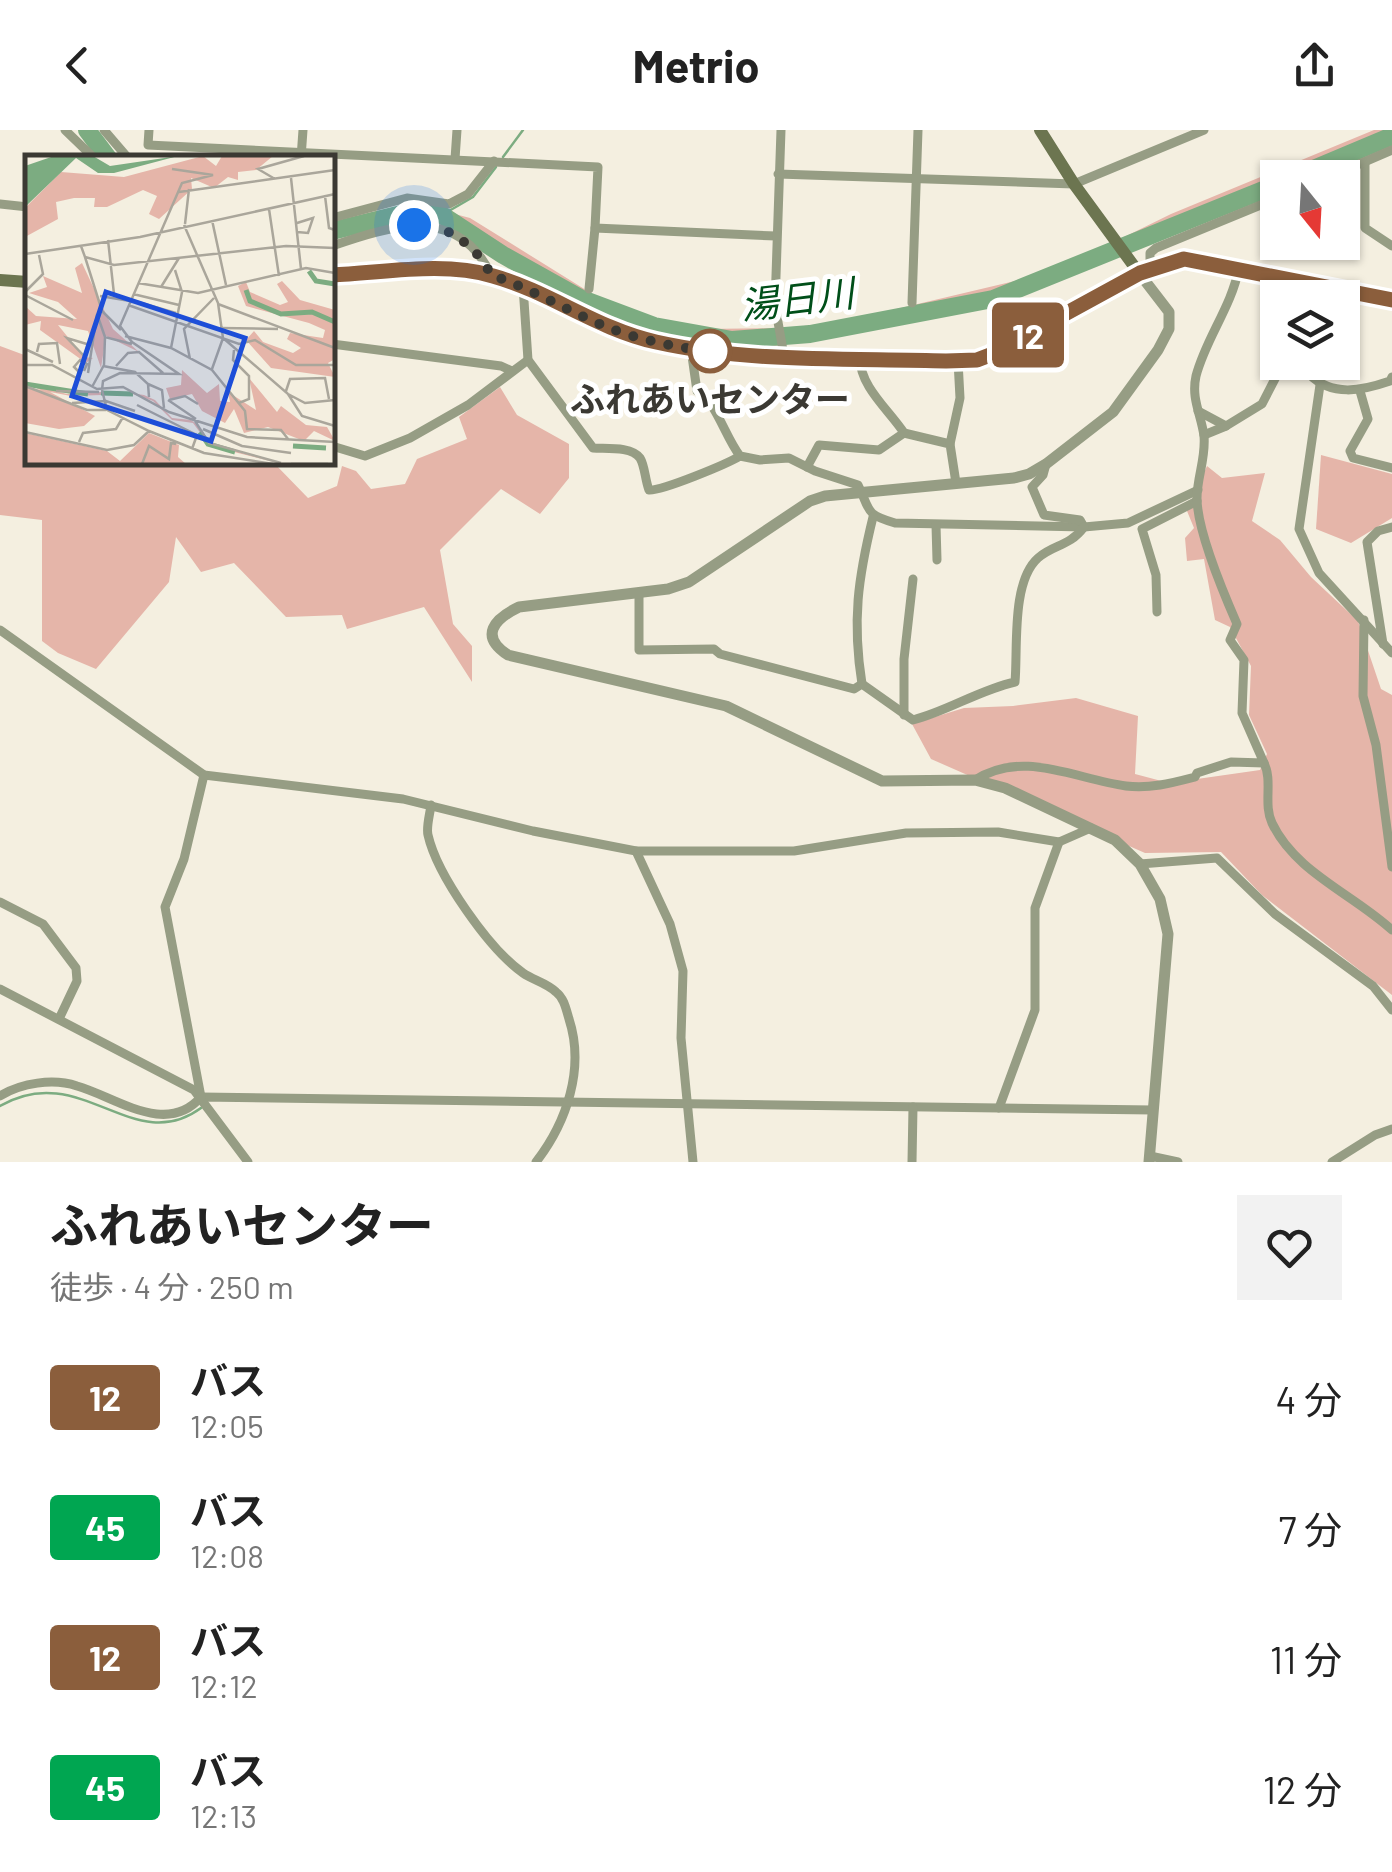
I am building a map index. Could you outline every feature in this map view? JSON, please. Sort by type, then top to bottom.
[{"type":"main road","points":[[1040,130],[1115,242],[1145,271]]},
{"type":"main road","points":[[335,275],[444,270],[491,275],[620,332],[690,349],[958,361],[990,355],[1145,271],[1184,259],[1392,300]]},
{"type":"main road","points":[[0,280],[25,282]]},
{"type":"street","points":[[65,130],[91,155]]},
{"type":"street","points":[[104,130],[125,155]]},
{"type":"street","points":[[149,130],[148,145],[332,155]]},
{"type":"street","points":[[301,154],[303,130]]},
{"type":"street","points":[[455,159],[457,130]]},
{"type":"street","points":[[781,130],[775,304],[783,351]]},
{"type":"street","points":[[912,303],[918,130]]},
{"type":"street","points":[[778,174],[1074,184],[1204,130]]},
{"type":"street","points":[[1360,164],[1392,150]]},
{"type":"street","points":[[335,155],[598,167],[588,289]]},
{"type":"street","points":[[335,217],[407,198],[449,204],[468,194],[498,161]]},
{"type":"street","points":[[1364,162],[1366,228],[1392,246]]},
{"type":"street","points":[[0,204],[25,206]]},
{"type":"street","points":[[1178,1162],[1150,1159],[1168,934],[1160,900],[1140,864],[1115,840],[1005,788],[975,780],[882,781],[726,706],[508,656],[496,648],[492,639],[493,628],[502,615],[519,608],[689,582],[810,501],[1029,474],[1112,412],[1170,329],[1168,312],[1145,271],[1150,253],[1260,205]]},
{"type":"street","points":[[335,245],[384,228],[422,224],[458,236],[485,262],[491,275]]},
{"type":"street","points":[[595,228],[776,236]]},
{"type":"street","points":[[1239,268],[1233,295],[1200,364],[1193,397],[1204,435],[1204,465],[1197,495],[1220,585],[1236,624],[1230,640],[1244,660],[1242,713],[1268,770],[1270,820],[1294,858],[1367,907],[1392,930]]},
{"type":"street","points":[[523,286],[528,360],[592,448],[623,450],[641,460],[649,490],[661,491],[711,467],[723,467],[740,456]]},
{"type":"street","points":[[335,344],[512,370]]},
{"type":"street","points":[[690,349],[697,390],[708,396],[727,440],[740,456],[760,460],[789,458],[858,485],[864,505],[873,517],[895,524],[1084,527],[1128,523],[1197,495]]},
{"type":"street","points":[[860,358],[866,384],[904,433],[950,444]]},
{"type":"street","points":[[335,447],[365,456],[410,438],[468,405],[528,360]]},
{"type":"street","points":[[956,483],[950,444],[960,398],[958,361]]},
{"type":"street","points":[[1204,435],[1262,404],[1277,374],[1309,374],[1320,384],[1360,391],[1392,377]]},
{"type":"street","points":[[1320,384],[1299,528],[1319,573],[1388,650]]},
{"type":"street","points":[[1360,391],[1368,420],[1350,451],[1353,458],[1392,468]]},
{"type":"street","points":[[1197,410],[1226,426]]},
{"type":"street","points":[[807,467],[819,445],[879,450],[904,433]]},
{"type":"street","points":[[1046,464],[1043,475],[1032,487],[1044,515],[1080,520],[1084,527]]},
{"type":"street","points":[[1156,612],[1156,575],[1142,529],[1197,495]]},
{"type":"street","points":[[873,517],[858,575],[854,616],[862,684],[912,720],[1015,682],[1020,594],[1029,571],[1039,557],[1075,539],[1084,527]]},
{"type":"street","points":[[936,525],[938,560]]},
{"type":"street","points":[[1388,650],[1368,542],[1378,531],[1392,527]]},
{"type":"street","points":[[904,715],[904,659],[913,579]]},
{"type":"street","points":[[640,592],[639,650],[714,649],[720,654],[854,688],[862,684]]},
{"type":"street","points":[[1364,620],[1362,696],[1376,745],[1392,867]]},
{"type":"street","points":[[0,630],[204,775],[431,805],[636,851],[794,851],[906,833],[998,832],[1059,842],[1091,828]]},
{"type":"street","points":[[975,780],[987,772],[1041,765],[1124,786],[1156,786],[1196,778],[1197,772],[1231,762],[1264,762]]},
{"type":"street","points":[[204,775],[184,859],[164,907],[201,1096],[248,1162]]},
{"type":"street","points":[[431,805],[427,834],[459,902],[510,961],[556,992],[565,1004],[577,1043],[568,1103],[549,1146],[536,1162]]},
{"type":"street","points":[[999,1108],[1036,1010],[1035,908],[1059,842]]},
{"type":"street","points":[[636,851],[670,924],[683,970],[682,1038],[692,1162]]},
{"type":"street","points":[[1140,864],[1217,858],[1275,914],[1373,986],[1392,1010]]},
{"type":"street","points":[[0,902],[43,924],[76,968],[77,981],[59,1019]]},
{"type":"street","points":[[0,989],[201,1096],[1152,1110]]},
{"type":"street","points":[[0,1096],[32,1084],[76,1085],[125,1107],[176,1114],[193,1106],[201,1096]]},
{"type":"street","points":[[912,1162],[913,1107]]},
{"type":"street","points":[[1332,1162],[1392,1129]]},
{"type":"shaded area","points":[[1374,130],[1392,130],[1392,147],[1360,161],[1302,160]]},
{"type":"shaded area","points":[[1260,177],[1260,201],[999,304],[743,350],[688,344],[629,331],[561,295],[460,231],[417,218],[335,236],[335,221],[413,203],[470,218],[594,295],[649,318],[702,329],[789,328],[850,320],[1023,279]]},
{"type":"shaded area","points":[[0,346],[25,355],[25,465],[276,465],[308,498],[337,486],[342,466],[356,471],[371,489],[405,484],[417,459],[467,439],[459,417],[500,387],[517,415],[569,444],[569,478],[540,514],[501,489],[440,550],[453,624],[472,646],[472,682],[424,607],[347,629],[342,615],[286,617],[234,563],[201,572],[176,537],[169,582],[96,669],[58,653],[42,641],[42,520],[0,515]]},
{"type":"shaded area","points":[[1321,455],[1392,474],[1392,518],[1351,543],[1316,529]]},
{"type":"shaded area","points":[[1207,466],[1222,478],[1265,473],[1252,521],[1280,540],[1311,577],[1358,621],[1381,689],[1392,695],[1392,995],[1262,895],[1221,852],[1145,853],[931,759],[912,724],[964,708],[1076,698],[1138,716],[1135,774],[1169,783],[1260,770],[1267,754],[1249,715],[1251,666],[1230,627],[1215,620],[1204,559],[1187,561],[1185,538],[1194,528],[1187,511]]},
{"type":"waterway","name":"湯日川","points":[[87,130],[106,155]]},
{"type":"waterway","points":[[503,157],[523,130]]},
{"type":"waterway","name":"湯日川","points":[[1335,160],[1392,136]]},
{"type":"waterway","points":[[442,215],[473,197],[496,167]]},
{"type":"waterway","name":"湯日川","points":[[335,230],[414,211],[442,215],[582,299],[654,326],[732,340],[810,334],[993,299],[1260,191]]},
{"type":"waterway","points":[[0,1106],[29,1095],[56,1094],[152,1122],[176,1120],[201,1108]]},
{"type":"bus line","name":"12","points":[[335,275],[444,270],[491,275],[620,332],[690,349],[727,354],[946,361],[977,360],[990,355],[1140,273],[1184,259],[1392,300]]},
{"type":"place","name":"ふれあいセンター","points":[[710,351]]},
{"type":"route","points":[[414,225],[458,236],[485,262],[491,275],[523,286],[591,320],[652,341],[727,354],[710,351]]}]
